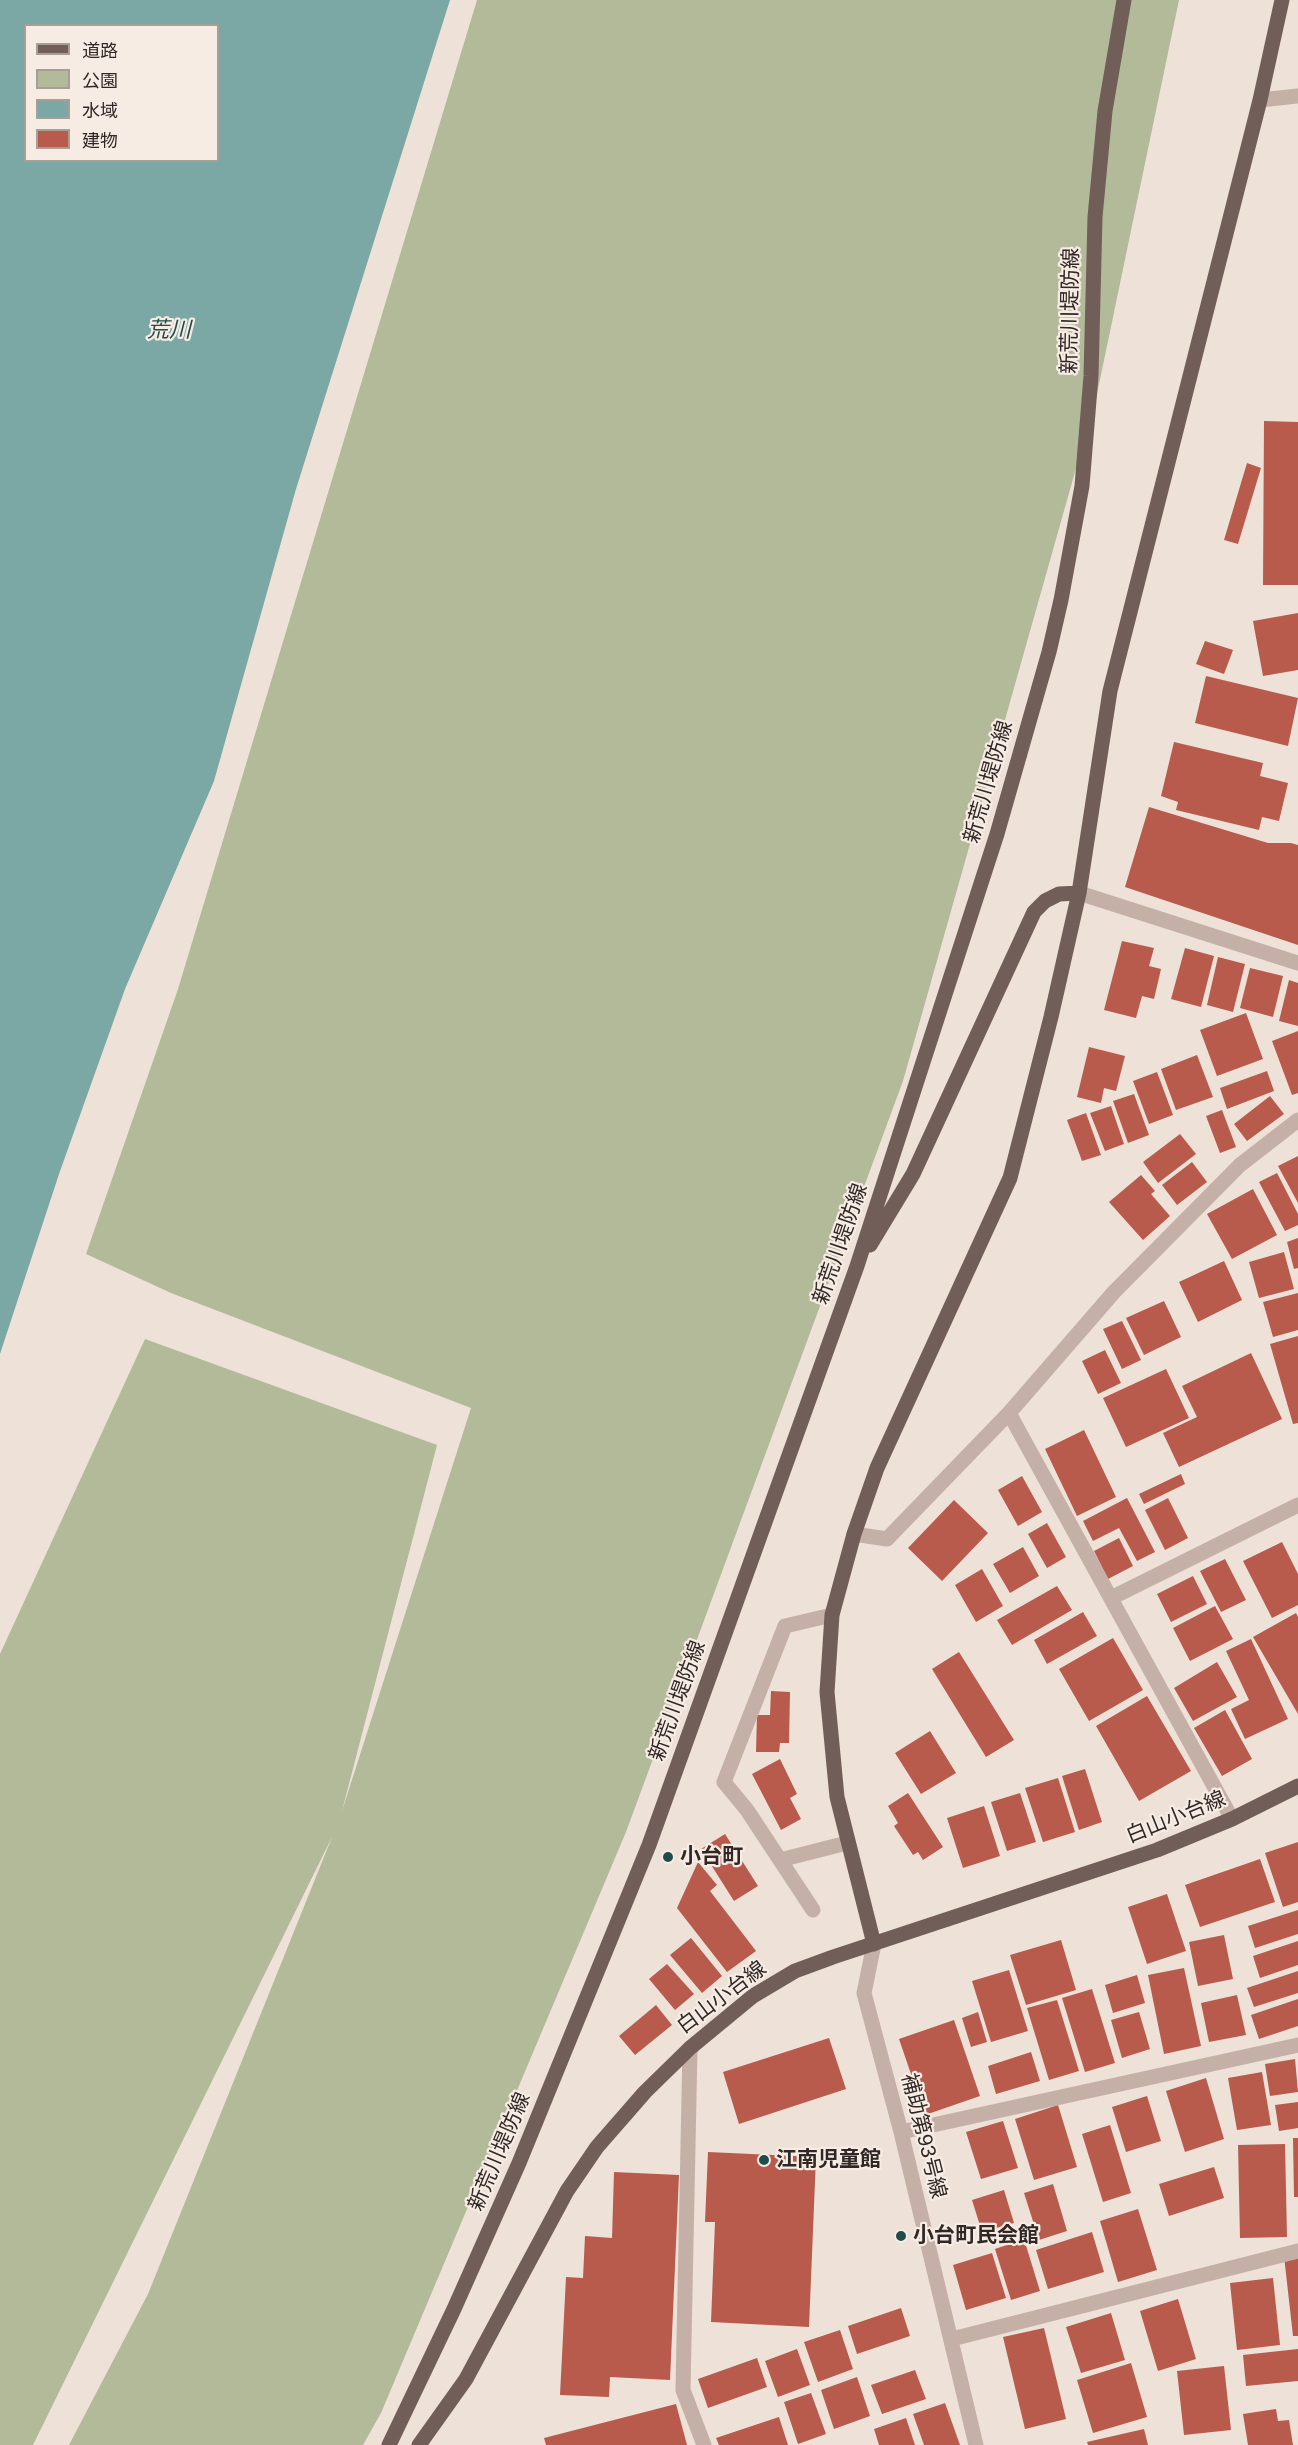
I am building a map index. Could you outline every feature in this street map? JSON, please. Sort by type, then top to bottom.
[{"type":"main road","name":"新荒川堤防線","points":[[389,2445],[454,2309],[519,2163],[649,1845],[857,1266],[997,834],[1049,652],[1061,600],[1083,475],[1091,376],[1095,206],[1105,111],[1124,0]]},
{"type":"main road","points":[[874,1944],[847,1843],[837,1797],[830,1745],[827,1692],[832,1615],[854,1534],[877,1468],[1010,1178],[1051,1017],[1079,893],[1112,681],[1260,100],[1282,0]]},
{"type":"main road","points":[[857,1266],[913,1174],[1034,912],[1045,901],[1059,894],[1079,893]]},
{"type":"main road","name":"白山小台線","points":[[419,2445],[466,2379],[567,2191],[597,2147],[645,2092],[690,2048],[753,1996],[795,1971],[1157,1850],[1232,1819],[1298,1786]]},
{"type":"street","points":[[1260,100],[1298,96]]},
{"type":"street","points":[[1079,893],[1298,963]]},
{"type":"street","points":[[854,1534],[887,1539],[1009,1413],[1131,1275],[1240,1165],[1298,1120]]},
{"type":"street","points":[[1009,1413],[1232,1819]]},
{"type":"street","points":[[1111,1598],[1298,1505]]},
{"type":"street","points":[[813,1910],[747,1810],[724,1782],[785,1626],[832,1615]]},
{"type":"street","points":[[780,1860],[847,1843]]},
{"type":"street","name":"補助第93号線","points":[[874,1944],[864,1993],[901,2132],[976,2445]]},
{"type":"street","points":[[901,2132],[1298,2045]]},
{"type":"street","points":[[690,2048],[683,2390],[704,2445]]},
{"type":"street","points":[[952,2339],[1298,2251]]},
{"type":"green space","points":[[477,0],[1179,0],[1097,394],[903,1081],[626,1832],[381,2413],[363,2445],[69,2445],[148,2294],[332,1837],[33,2445],[0,2445],[0,1654],[145,1339],[437,1445],[342,1811],[471,1408],[171,1293],[86,1254],[178,989]]},
{"type":"water","name":"荒川","points":[[0,0],[450,0],[296,489],[214,781],[125,989],[59,1174],[0,1354]]},
{"type":"building","points":[[1264,421],[1298,422],[1298,585],[1263,585]]},
{"type":"building","points":[[1247,463],[1261,468],[1238,544],[1224,540]]},
{"type":"building","points":[[1298,613],[1298,670],[1263,676],[1253,621]]},
{"type":"building","points":[[1205,641],[1233,650],[1224,674],[1196,664]]},
{"type":"building","points":[[1206,676],[1298,698],[1288,746],[1195,723]]},
{"type":"building","points":[[1174,742],[1263,763],[1260,776],[1288,783],[1279,821],[1262,817],[1259,830],[1176,810],[1178,802],[1161,796]]},
{"type":"building","points":[[1149,807],[1268,843],[1298,845],[1298,945],[1125,887]]},
{"type":"building","points":[[1122,941],[1154,948],[1149,966],[1161,969],[1154,999],[1142,996],[1136,1018],[1104,1010]]},
{"type":"building","points":[[1185,948],[1214,956],[1201,1007],[1171,999]]},
{"type":"building","points":[[1218,957],[1245,964],[1233,1012],[1207,1005]]},
{"type":"building","points":[[1250,968],[1283,976],[1273,1017],[1240,1008]]},
{"type":"building","points":[[1289,980],[1298,983],[1298,1026],[1279,1021]]},
{"type":"building","points":[[1246,1013],[1263,1059],[1217,1076],[1200,1030]]},
{"type":"building","points":[[1298,1031],[1298,1093],[1292,1095],[1272,1041]]},
{"type":"building","points":[[1089,1047],[1125,1056],[1116,1091],[1104,1088],[1101,1103],[1077,1097]]},
{"type":"building","points":[[1197,1055],[1213,1097],[1176,1110],[1161,1069]]},
{"type":"building","points":[[1267,1071],[1274,1091],[1227,1109],[1220,1088]]},
{"type":"building","points":[[1157,1072],[1173,1115],[1149,1124],[1133,1081]]},
{"type":"building","points":[[1134,1094],[1149,1135],[1128,1143],[1113,1101]]},
{"type":"building","points":[[1270,1096],[1284,1114],[1247,1141],[1234,1124]]},
{"type":"building","points":[[1111,1106],[1124,1144],[1105,1151],[1090,1113]]},
{"type":"building","points":[[1222,1110],[1236,1147],[1220,1153],[1206,1116]]},
{"type":"building","points":[[1086,1113],[1101,1155],[1082,1161],[1067,1120]]},
{"type":"building","points":[[1180,1134],[1196,1154],[1158,1183],[1143,1162]]},
{"type":"building","points":[[1298,1156],[1298,1203],[1278,1166]]},
{"type":"building","points":[[1192,1162],[1207,1182],[1177,1205],[1162,1185]]},
{"type":"building","points":[[1277,1173],[1298,1214],[1298,1225],[1285,1231],[1259,1182]]},
{"type":"building","points":[[1141,1175],[1155,1191],[1151,1194],[1170,1216],[1143,1240],[1109,1202]]},
{"type":"building","points":[[1253,1189],[1277,1235],[1232,1259],[1207,1214]]},
{"type":"building","points":[[1298,1238],[1298,1268],[1294,1269],[1287,1242]]},
{"type":"building","points":[[1284,1252],[1294,1289],[1259,1298],[1249,1262]]},
{"type":"building","points":[[1224,1261],[1242,1300],[1198,1322],[1179,1282]]},
{"type":"building","points":[[1298,1293],[1298,1330],[1273,1337],[1263,1302]]},
{"type":"building","points":[[1164,1301],[1181,1337],[1144,1355],[1126,1318]]},
{"type":"building","points":[[1122,1321],[1141,1360],[1122,1369],[1103,1329]]},
{"type":"building","points":[[1298,1336],[1298,1423],[1293,1424],[1270,1344]]},
{"type":"building","points":[[1105,1350],[1121,1383],[1098,1394],[1082,1361]]},
{"type":"building","points":[[1251,1353],[1282,1419],[1179,1467],[1163,1433],[1197,1417],[1182,1386]]},
{"type":"building","points":[[1166,1369],[1189,1418],[1126,1447],[1103,1398]]},
{"type":"building","points":[[1084,1430],[1116,1497],[1077,1516],[1045,1449]]},
{"type":"building","points":[[1181,1474],[1185,1484],[1144,1504],[1139,1494]]},
{"type":"building","points":[[1022,1476],[1042,1512],[1018,1526],[998,1490]]},
{"type":"building","points":[[1127,1498],[1155,1552],[1137,1561],[1119,1528],[1093,1541],[1083,1521]]},
{"type":"building","points":[[1168,1498],[1188,1538],[1165,1550],[1145,1510]]},
{"type":"building","points":[[954,1500],[988,1533],[942,1581],[908,1548]]},
{"type":"building","points":[[1047,1523],[1066,1557],[1047,1568],[1028,1534]]},
{"type":"building","points":[[1119,1538],[1133,1566],[1108,1579],[1094,1551]]},
{"type":"building","points":[[1282,1542],[1298,1574],[1298,1605],[1272,1618],[1243,1561]]},
{"type":"building","points":[[1023,1547],[1039,1576],[1010,1593],[993,1564]]},
{"type":"building","points":[[1225,1559],[1246,1600],[1221,1612],[1200,1571]]},
{"type":"building","points":[[982,1569],[1003,1606],[976,1622],[955,1585]]},
{"type":"building","points":[[1193,1576],[1207,1604],[1171,1622],[1157,1594]]},
{"type":"building","points":[[1057,1586],[1072,1610],[1012,1645],[997,1620]]},
{"type":"building","points":[[1215,1606],[1233,1639],[1190,1661],[1173,1628]]},
{"type":"building","points":[[1083,1612],[1097,1636],[1047,1664],[1034,1640]]},
{"type":"building","points":[[1296,1613],[1298,1617],[1298,1714],[1253,1637]]},
{"type":"building","points":[[1113,1638],[1143,1690],[1089,1721],[1059,1669]]},
{"type":"building","points":[[1251,1639],[1288,1719],[1245,1739],[1231,1709],[1249,1700],[1226,1651]]},
{"type":"building","points":[[959,1652],[1014,1740],[986,1757],[932,1669]]},
{"type":"building","points":[[1217,1662],[1237,1697],[1193,1721],[1174,1688]]},
{"type":"building","points":[[771,1691],[790,1692],[789,1743],[780,1743],[779,1752],[756,1752],[757,1715],[770,1715]]},
{"type":"building","points":[[1147,1696],[1191,1771],[1139,1801],[1096,1726]]},
{"type":"building","points":[[1225,1710],[1252,1759],[1222,1776],[1194,1728]]},
{"type":"building","points":[[930,1731],[956,1773],[921,1794],[895,1753]]},
{"type":"building","points":[[780,1759],[797,1794],[790,1798],[801,1819],[781,1830],[752,1774]]},
{"type":"building","points":[[1085,1769],[1102,1822],[1079,1830],[1062,1776]]},
{"type":"building","points":[[1058,1778],[1075,1832],[1043,1842],[1025,1788]]},
{"type":"building","points":[[908,1793],[943,1847],[923,1860],[918,1852],[913,1855],[894,1826],[898,1823],[888,1806]]},
{"type":"building","points":[[1020,1793],[1036,1842],[1007,1851],[991,1802]]},
{"type":"building","points":[[984,1806],[1000,1856],[963,1868],[947,1818]]},
{"type":"building","points":[[725,1834],[758,1886],[734,1901],[701,1849]]},
{"type":"building","points":[[1298,1842],[1298,1902],[1283,1907],[1265,1853]]},
{"type":"building","points":[[1260,1859],[1275,1902],[1200,1927],[1185,1885]]},
{"type":"building","points":[[698,1862],[717,1885],[710,1891],[756,1951],[727,1972],[677,1908]]},
{"type":"building","points":[[1167,1894],[1186,1951],[1147,1964],[1128,1907]]},
{"type":"building","points":[[1298,1910],[1298,1934],[1255,1948],[1248,1926]]},
{"type":"building","points":[[1224,1935],[1233,1979],[1198,1986],[1189,1942]]},
{"type":"building","points":[[691,1938],[722,1976],[702,1993],[670,1955]]},
{"type":"building","points":[[1061,1940],[1076,1990],[1026,2005],[1010,1955]]},
{"type":"building","points":[[1298,1941],[1298,1965],[1260,1978],[1253,1956]]},
{"type":"building","points":[[667,1964],[694,1994],[675,2010],[649,1979]]},
{"type":"building","points":[[1184,1968],[1201,2046],[1164,2054],[1148,1975]]},
{"type":"building","points":[[1009,1970],[1028,2031],[991,2042],[972,1981]]},
{"type":"building","points":[[1298,1971],[1298,1993],[1254,2007],[1247,1988]]},
{"type":"building","points":[[1137,1975],[1145,2003],[1113,2013],[1105,1985]]},
{"type":"building","points":[[1092,1989],[1115,2063],[1085,2072],[1062,1998]]},
{"type":"building","points":[[1237,1995],[1246,2035],[1209,2042],[1201,2003]]},
{"type":"building","points":[[1298,1999],[1298,2026],[1259,2039],[1251,2015]]},
{"type":"building","points":[[1057,2000],[1079,2071],[1049,2080],[1027,2008]]},
{"type":"building","points":[[656,2005],[672,2025],[635,2055],[619,2036]]},
{"type":"building","points":[[978,2012],[987,2042],[971,2047],[962,2018]]},
{"type":"building","points":[[1139,2012],[1150,2049],[1122,2058],[1111,2020]]},
{"type":"building","points":[[954,2020],[980,2096],[925,2115],[899,2039]]},
{"type":"building","points":[[829,2038],[846,2089],[739,2124],[723,2072]]},
{"type":"building","points":[[1031,2052],[1040,2081],[996,2094],[988,2066]]},
{"type":"building","points":[[1295,2059],[1298,2092],[1270,2096],[1265,2064]]},
{"type":"building","points":[[1262,2072],[1271,2125],[1237,2130],[1228,2078]]},
{"type":"building","points":[[1206,2078],[1224,2139],[1185,2152],[1166,2091]]},
{"type":"building","points":[[1147,2096],[1161,2141],[1126,2152],[1112,2107]]},
{"type":"building","points":[[1298,2102],[1298,2128],[1279,2131],[1275,2105]]},
{"type":"building","points":[[1058,2105],[1077,2167],[1034,2180],[1015,2119]]},
{"type":"building","points":[[1003,2121],[1018,2168],[981,2179],[966,2132]]},
{"type":"building","points":[[1110,2125],[1131,2193],[1103,2202],[1082,2134]]},
{"type":"building","points":[[1293,2138],[1298,2138],[1298,2197],[1294,2197]]},
{"type":"building","points":[[1285,2144],[1287,2237],[1240,2238],[1238,2145]]},
{"type":"building","points":[[708,2152],[816,2157],[809,2327],[711,2322],[715,2222],[705,2222]]},
{"type":"building","points":[[1214,2167],[1224,2198],[1169,2216],[1159,2184]]},
{"type":"building","points":[[614,2172],[679,2175],[670,2380],[610,2377],[609,2397],[560,2395],[566,2277],[583,2278],[585,2236],[612,2238]]},
{"type":"building","points":[[1053,2184],[1067,2231],[1039,2240],[1024,2193]]},
{"type":"building","points":[[1004,2190],[1014,2223],[982,2232],[972,2200]]},
{"type":"building","points":[[1138,2209],[1157,2270],[1118,2282],[1100,2221]]},
{"type":"building","points":[[1092,2232],[1104,2272],[1048,2289],[1036,2250]]},
{"type":"building","points":[[1024,2239],[1040,2291],[1011,2300],[995,2249]]},
{"type":"building","points":[[992,2253],[1006,2298],[966,2310],[953,2265]]},
{"type":"building","points":[[1298,2254],[1298,2336],[1293,2336],[1284,2256]]},
{"type":"building","points":[[1273,2278],[1280,2345],[1237,2350],[1230,2283]]},
{"type":"building","points":[[1178,2299],[1196,2359],[1158,2371],[1140,2311]]},
{"type":"building","points":[[901,2308],[910,2336],[857,2354],[848,2326]]},
{"type":"building","points":[[1111,2313],[1125,2360],[1081,2373],[1066,2327]]},
{"type":"building","points":[[1044,2328],[1066,2419],[1025,2429],[1003,2337]]},
{"type":"building","points":[[840,2330],[853,2369],[818,2382],[804,2342]]},
{"type":"building","points":[[797,2349],[810,2385],[778,2397],[765,2361]]},
{"type":"building","points":[[1298,2349],[1298,2381],[1246,2386],[1243,2355]]},
{"type":"building","points":[[757,2358],[767,2387],[708,2408],[698,2379]]},
{"type":"building","points":[[1131,2363],[1147,2417],[1093,2433],[1077,2380]]},
{"type":"building","points":[[1224,2366],[1231,2430],[1184,2435],[1177,2371]]},
{"type":"building","points":[[915,2370],[926,2399],[882,2414],[871,2385]]},
{"type":"building","points":[[857,2377],[870,2416],[834,2429],[821,2390]]},
{"type":"building","points":[[811,2393],[826,2434],[798,2444],[784,2402]]},
{"type":"building","points":[[945,2403],[960,2445],[924,2445],[913,2414]]},
{"type":"building","points":[[676,2404],[687,2445],[546,2445],[544,2438]]},
{"type":"building","points":[[1276,2409],[1278,2421],[1289,2420],[1293,2445],[1248,2445],[1243,2414]]},
{"type":"building","points":[[779,2417],[788,2445],[719,2445],[716,2438]]},
{"type":"building","points":[[906,2418],[915,2445],[879,2445],[874,2429]]},
{"type":"building","points":[[1144,2429],[1148,2445],[1088,2445],[1087,2442]]},
{"type":"place","name":"小台町","points":[[668,1857]]},
{"type":"place","name":"江南児童館","points":[[764,2160]]},
{"type":"place","name":"小台町民会館","points":[[901,2236]]}]
